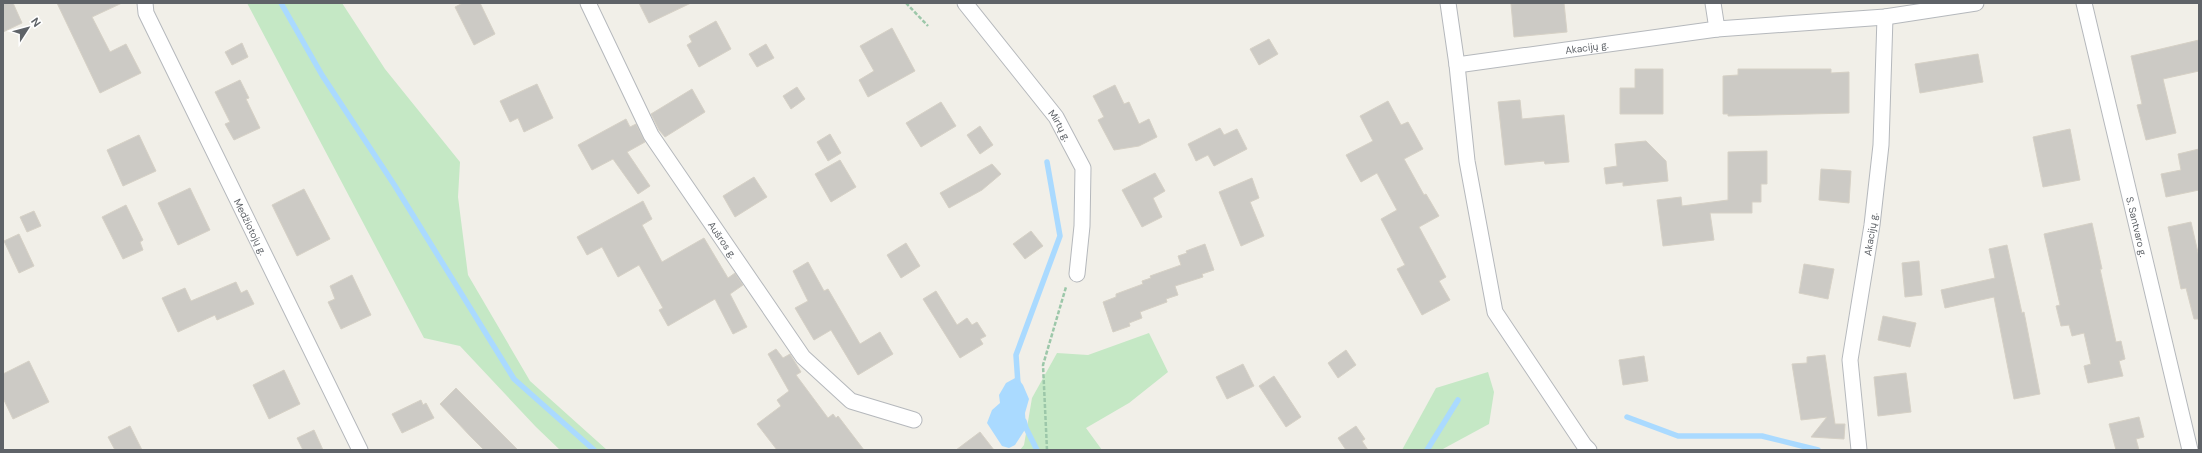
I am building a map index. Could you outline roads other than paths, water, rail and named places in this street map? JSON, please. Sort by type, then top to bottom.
[{"type":"street","name":"Medžiotojų g.","points":[[145,3],[146,13],[360,450]]},
{"type":"street","name":"Aušros g.","points":[[588,3],[651,135],[804,357],[851,401],[914,420]]},
{"type":"street","name":"Mirtų g.","points":[[965,3],[1056,117],[1083,168],[1082,226],[1077,274]]},
{"type":"street","points":[[1448,3],[1457,65],[1467,161],[1495,312],[1584,445],[1589,450]]},
{"type":"street","points":[[1713,3],[1716,29]]},
{"type":"street","name":"Akacijų g.","points":[[1457,65],[1716,29],[1885,17],[1976,3]]},
{"type":"street","name":"S. Santvaro g.","points":[[2084,3],[2190,450]]},
{"type":"street","name":"Akacijų g.","points":[[1859,450],[1850,360],[1872,225],[1881,146],[1885,17]]},
{"type":"water","points":[[1017,377],[1023,385],[1029,399],[1025,413],[1026,428],[1015,445],[1009,448],[1002,446],[987,423],[992,410],[1000,403],[999,395],[1006,383]]},
{"type":"waterway","points":[[281,3],[322,75],[395,186],[514,379],[594,450]]},
{"type":"waterway","points":[[1018,384],[1016,355],[1060,236],[1047,162]]},
{"type":"waterway","points":[[1427,450],[1458,400]]},
{"type":"waterway","points":[[1627,417],[1678,436],[1762,436],[1818,450]]},
{"type":"waterway","points":[[1024,421],[1037,450]]}]
